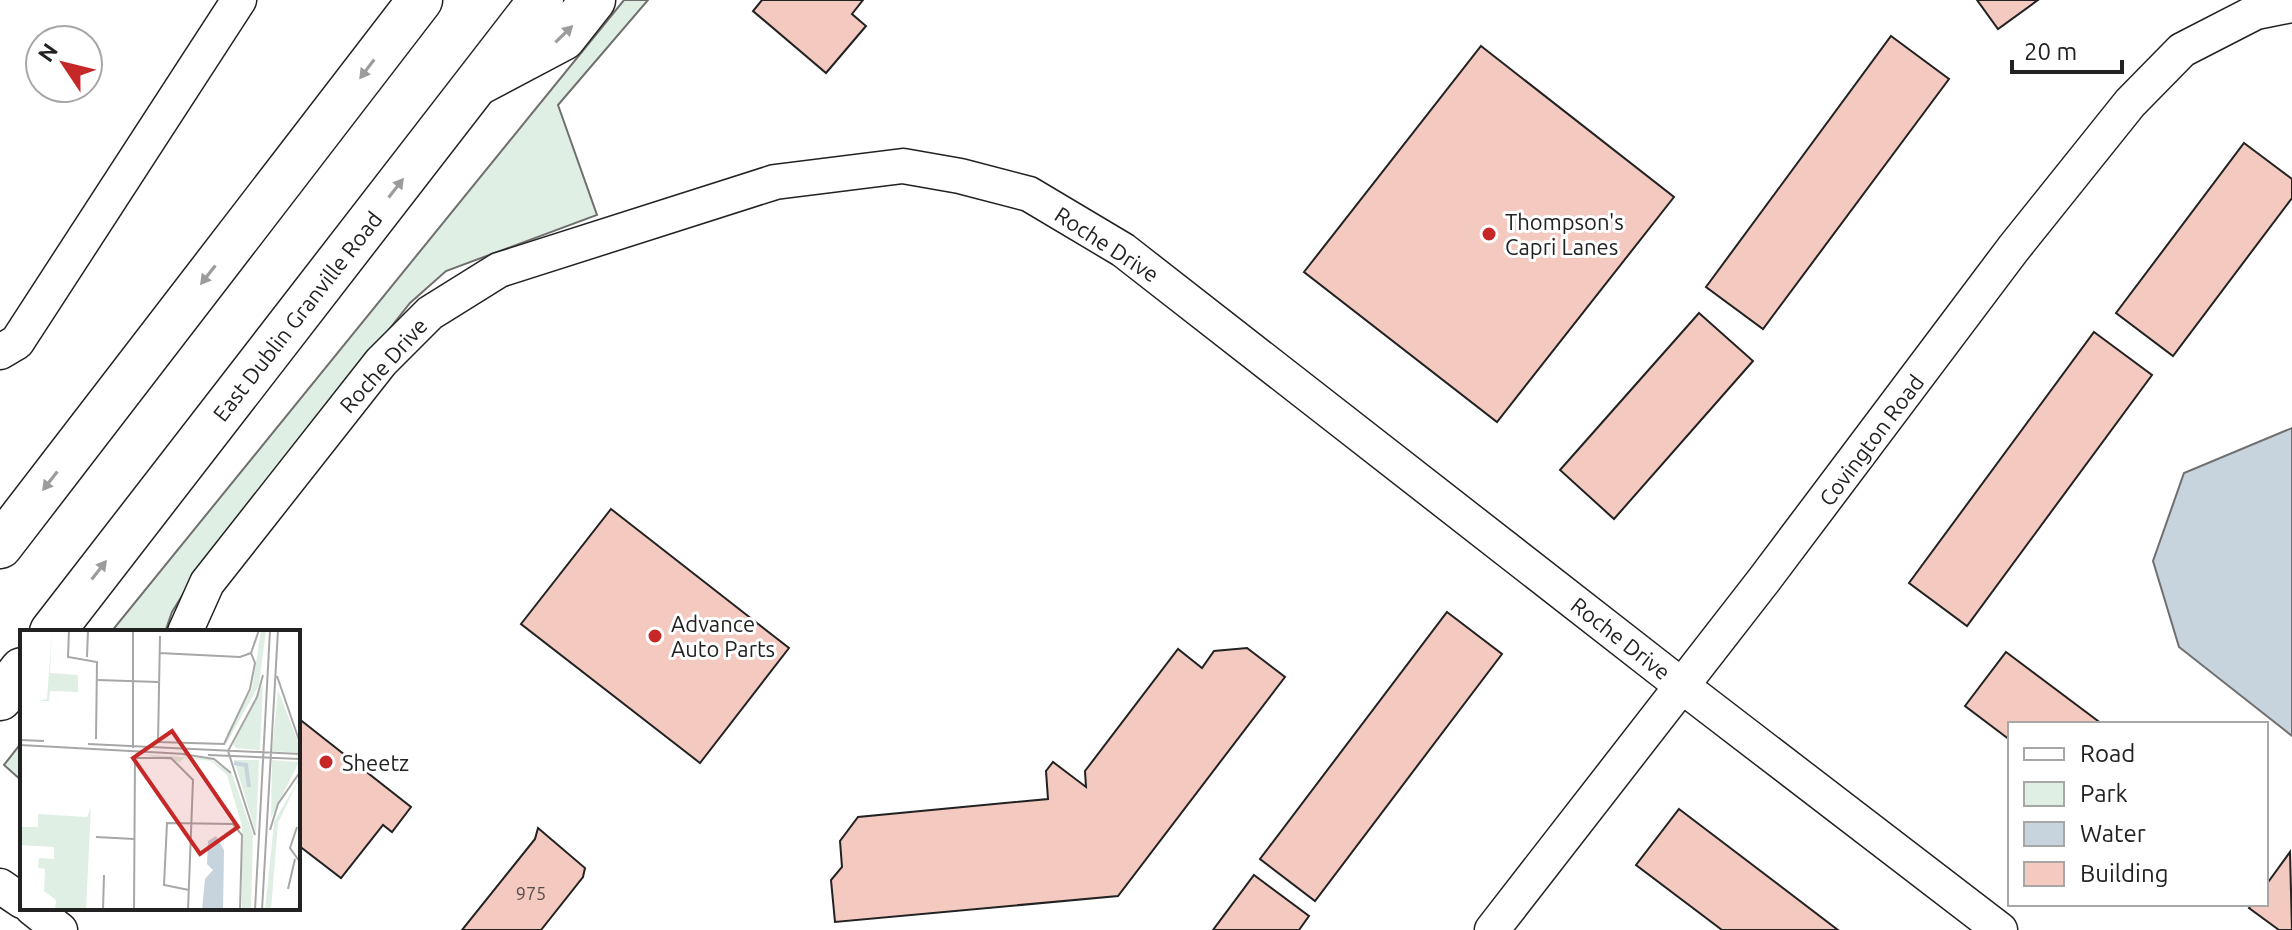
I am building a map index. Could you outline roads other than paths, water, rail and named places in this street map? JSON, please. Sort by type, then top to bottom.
[{"type":"main road","name":"East Dublin Granville Road","points":[[54,630],[541,0]]},
{"type":"main road","points":[[478,83],[563,38],[593,0]]},
{"type":"main road","points":[[0,546],[413,2]]},
{"type":"main road","points":[[0,698],[20,673]]},
{"type":"street","points":[[0,352],[17,342],[239,0]]},
{"type":"street","name":"Covington Road","points":[[1492,930],[1900,402],[2013,249],[2130,103],[2182,50],[2256,12],[2292,5]]},
{"type":"street","name":"Roche Drive","points":[[186,630],[207,583],[236,543],[381,362],[430,313],[499,270],[775,182],[903,166],[960,176],[1029,194],[1123,250],[2000,930]]},
{"type":"street","points":[[36,910],[60,930]]},
{"type":"water","points":[[2292,428],[2292,736],[2179,647],[2153,561],[2184,473]]},
{"type":"place","name":"Thompson's Capri Lanes","points":[[1489,234]]},
{"type":"place","name":"Advance Auto Parts","points":[[655,636]]},
{"type":"place","name":"Sheetz","points":[[326,762]]}]
